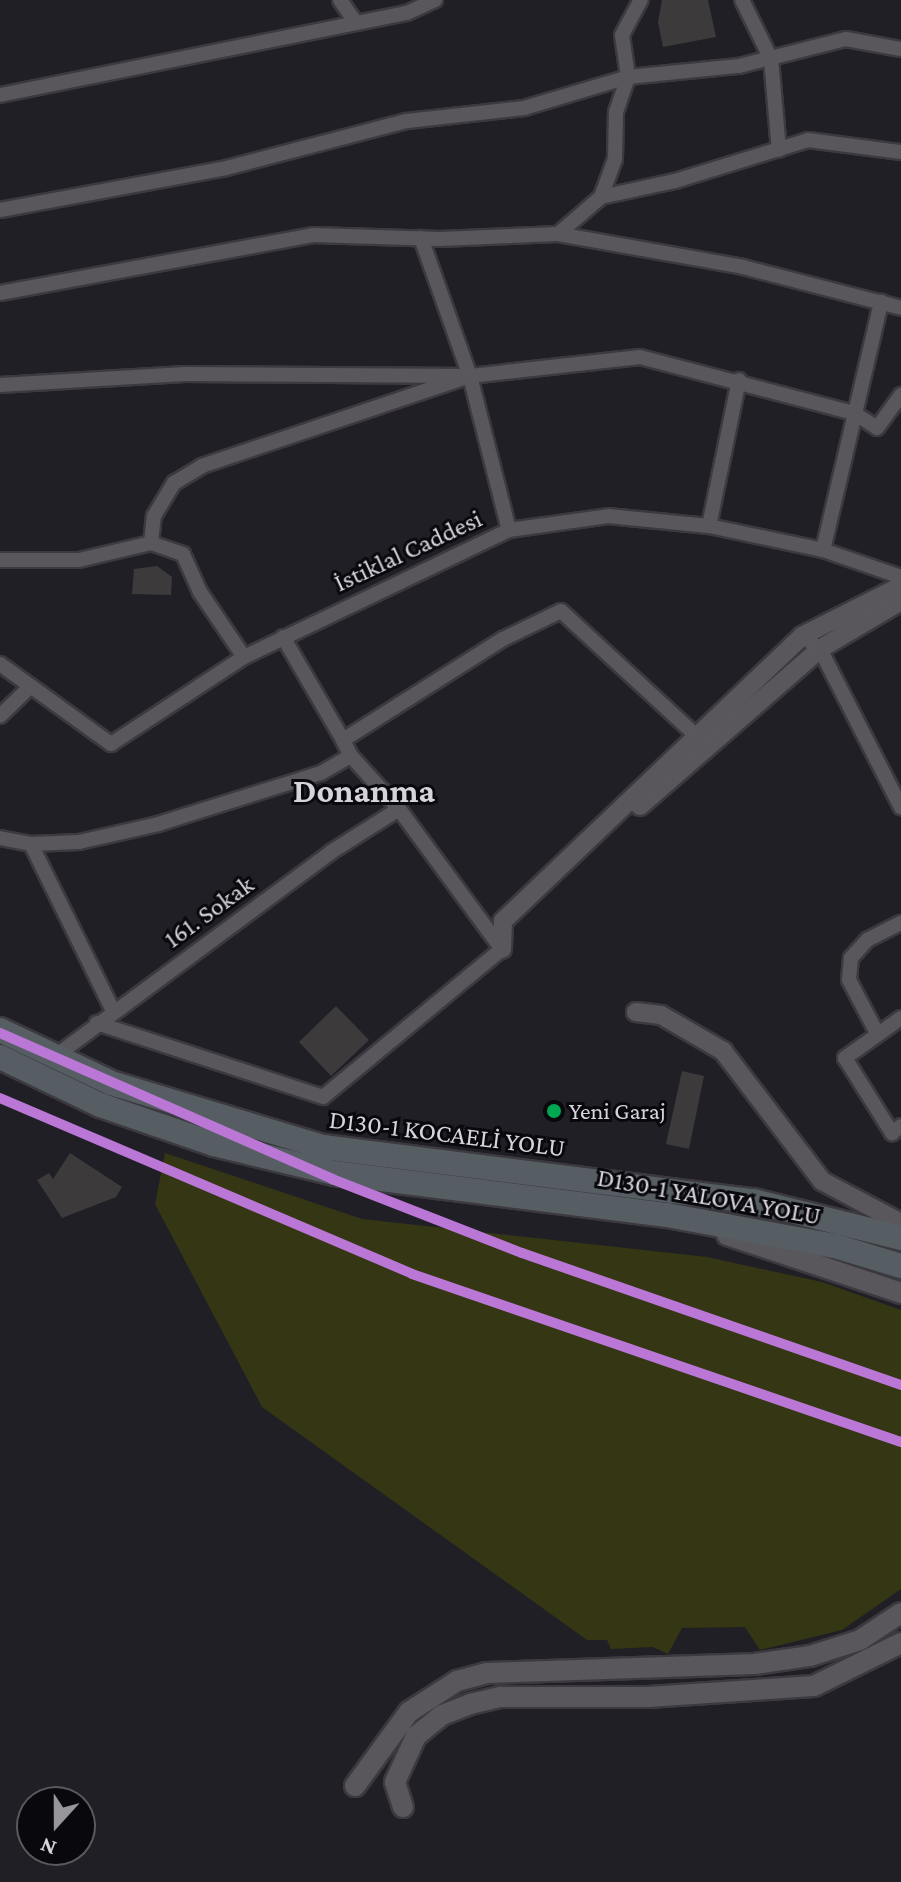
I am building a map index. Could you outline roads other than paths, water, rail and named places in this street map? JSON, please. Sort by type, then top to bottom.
[{"type":"highway","name":"D130-1 KOCAELİ YOLU","points":[[0,1030],[53,1058],[190,1109],[323,1147],[753,1201],[901,1238]]},
{"type":"highway","name":"D130-1 YALOVA YOLU","points":[[0,1057],[100,1105],[214,1144],[334,1173],[667,1215],[835,1246],[901,1266]]},
{"type":"main road","points":[[667,1215],[901,1293]]},
{"type":"main road","points":[[355,1786],[409,1712],[457,1681],[487,1673],[682,1663],[755,1664],[810,1656],[860,1640],[901,1613]]},
{"type":"main road","points":[[403,1807],[395,1782],[416,1736],[442,1715],[470,1704],[501,1697],[685,1695],[814,1686],[898,1650]]},
{"type":"street","points":[[340,0],[356,23]]},
{"type":"street","points":[[0,95],[407,13],[435,0]]},
{"type":"street","points":[[601,197],[615,159],[616,112],[628,77],[622,35],[641,0]]},
{"type":"street","points":[[742,0],[771,59],[779,150]]},
{"type":"street","points":[[0,210],[226,168],[407,121],[524,108],[628,77],[692,74],[771,59],[846,39],[901,49]]},
{"type":"street","points":[[558,234],[601,197],[808,140],[901,152]]},
{"type":"street","points":[[0,293],[313,235],[421,238],[558,234],[743,267],[901,308]]},
{"type":"street","points":[[421,238],[470,376],[509,530]]},
{"type":"street","points":[[823,550],[881,302]]},
{"type":"street","points":[[0,385],[199,374],[470,376],[640,357],[739,380],[854,413],[877,428],[901,395]]},
{"type":"street","points":[[151,543],[154,516],[174,483],[202,466],[470,376]]},
{"type":"street","points":[[709,526],[739,380]]},
{"type":"street","name":"İstiklal Caddesi","points":[[31,686],[111,744],[244,657],[509,530],[608,516],[709,526],[823,550],[901,577]]},
{"type":"street","points":[[0,560],[79,560],[151,543],[183,554],[200,592],[244,657]]},
{"type":"street","points":[[704,743],[802,636],[901,586]]},
{"type":"street","points":[[97,1023],[323,1097],[502,949],[504,930],[704,743],[820,649],[901,601]]},
{"type":"street","points":[[343,740],[503,639],[561,611],[704,743]]},
{"type":"street","points":[[802,636],[820,649],[901,807]]},
{"type":"street","points":[[283,637],[351,756],[399,809],[502,949]]},
{"type":"street","points":[[0,664],[31,686],[0,716]]},
{"type":"street","points":[[0,838],[31,844],[79,842],[158,824],[321,773],[351,756]]},
{"type":"street","name":"161. Sokak","points":[[53,1058],[113,1011],[399,809]]},
{"type":"street","points":[[31,844],[113,1011]]},
{"type":"street","points":[[877,1033],[849,980],[851,958],[867,940],[901,923]]},
{"type":"street","points":[[636,1012],[661,1015],[723,1051],[822,1181],[901,1223]]},
{"type":"street","points":[[901,1018],[845,1058],[892,1133],[901,1126]]},
{"type":"street","points":[[682,1663],[674,1670],[673,1683],[685,1695]]},
{"type":"place","name":"Yeni Garaj","points":[[554,1111]]},
{"type":"district","name":"Donanma","points":[[364,791]]}]
